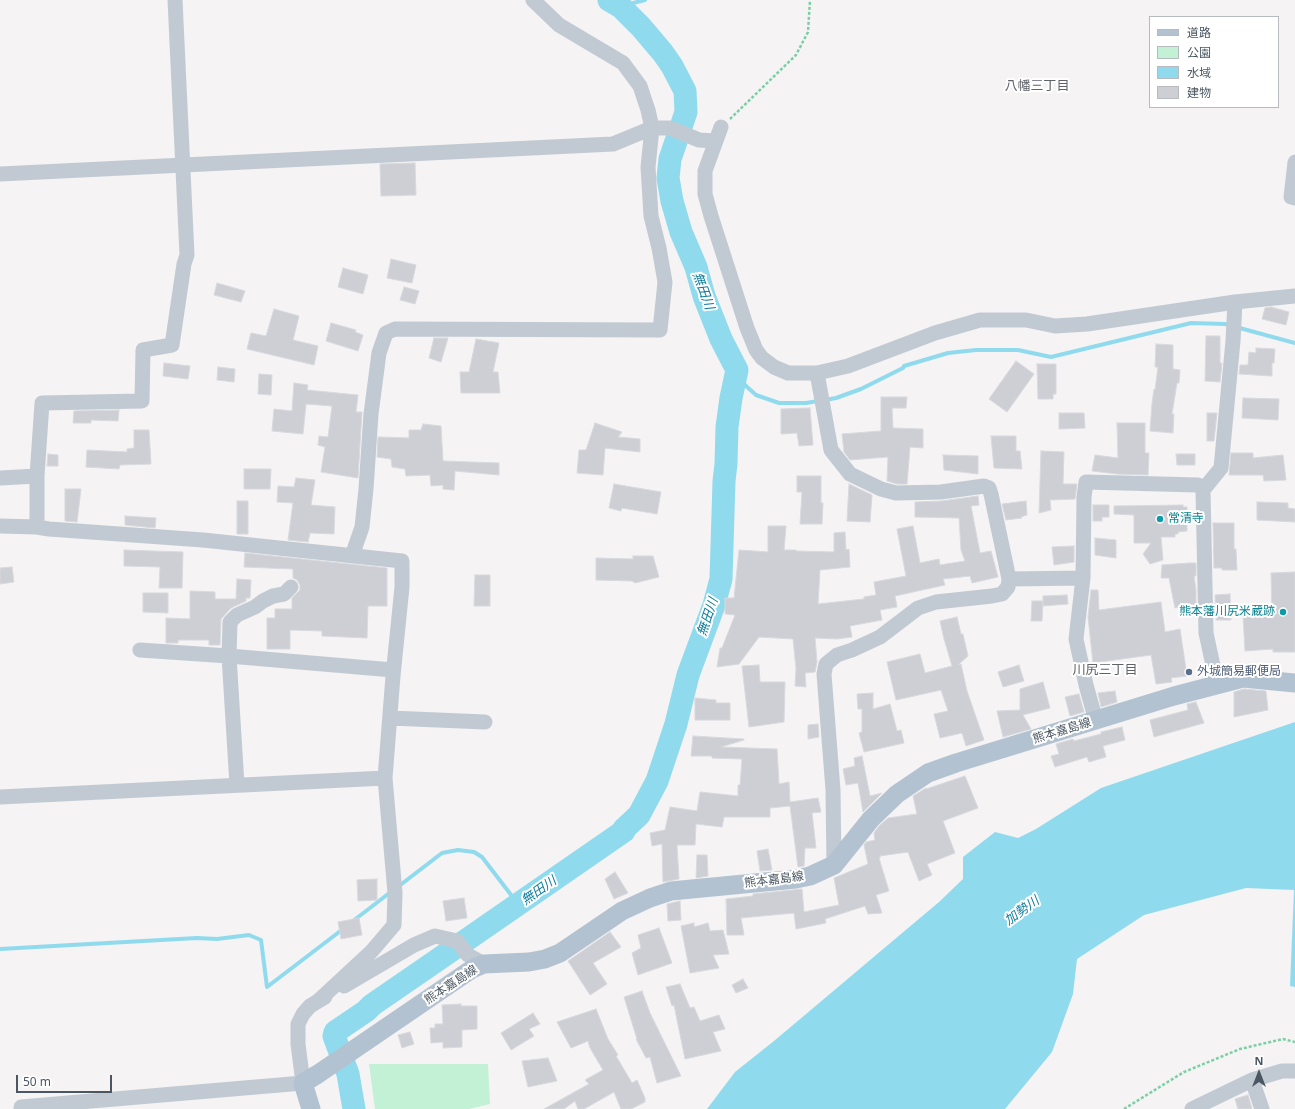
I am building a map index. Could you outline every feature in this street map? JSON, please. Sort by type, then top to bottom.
[{"type":"main road","name":"熊本嘉島線","points":[[310,1078],[472,969],[484,964],[529,962],[545,959],[560,953],[622,911],[650,898],[671,891],[796,880],[810,876],[834,865],[871,819],[897,794],[928,773],[956,763],[1217,684],[1243,678],[1295,683]]},
{"type":"main road","points":[[310,1078],[311,1109]]},
{"type":"street","points":[[37,526],[36,476],[42,403],[142,401],[143,350],[172,345],[184,264],[187,255],[175,0]]},
{"type":"street","points":[[352,556],[362,526],[371,414],[380,353],[386,333],[395,328],[660,330],[665,282],[651,216],[648,168],[658,128],[648,110],[640,86],[623,63],[559,25],[533,0]]},
{"type":"street","points":[[0,174],[613,144],[658,128],[670,128],[699,140],[715,136],[705,171],[705,194],[711,216],[747,328],[756,350],[762,358],[774,367],[788,373],[817,373],[848,366],[935,333],[980,320],[1026,320],[1055,326],[1087,324],[1235,306],[1295,296]]},
{"type":"street","points":[[1295,162],[1291,197],[1295,198]]},
{"type":"street","points":[[1217,684],[1206,633],[1203,490],[1221,468],[1235,306]]},
{"type":"street","points":[[817,373],[831,450],[850,474],[881,489],[896,493],[941,492],[984,486],[989,488],[1009,579],[1008,587],[1002,594],[936,602],[918,608],[880,637],[837,655],[826,664],[824,674],[832,790],[834,865]]},
{"type":"street","points":[[0,478],[36,476]]},
{"type":"street","points":[[1096,721],[1076,639],[1083,578],[1084,497],[1086,482],[1198,485],[1203,490]]},
{"type":"street","points":[[0,526],[37,526],[49,529],[203,540],[402,561],[402,587],[393,670],[385,778],[394,894],[394,925],[371,952],[317,1002]]},
{"type":"street","points":[[1009,579],[1083,578]]},
{"type":"street","points":[[237,785],[229,656],[230,622],[237,615],[255,607],[263,601],[273,596],[284,594],[291,587]]},
{"type":"street","points":[[140,650],[393,670]]},
{"type":"street","points":[[390,718],[485,722]]},
{"type":"street","points":[[0,796],[385,778]]},
{"type":"street","points":[[20,1109],[22,1107],[29,1106],[310,1078],[298,1044],[298,1024],[303,1014],[310,1006],[414,945],[435,936],[457,941],[468,955],[484,964]]},
{"type":"street","points":[[1192,1109],[1252,1080],[1282,1071],[1295,1071]]},
{"type":"street","points":[[1252,1080],[1262,1109]]},
{"type":"path","points":[[715,136],[796,55],[808,32],[810,0]]},
{"type":"path","points":[[1124,1109],[1184,1072],[1240,1049],[1283,1040],[1295,1042]]},
{"type":"green space","points":[[369,1064],[488,1064],[490,1104],[469,1109],[375,1109]]},
{"type":"water","name":"加勢川","points":[[1295,722],[1295,987],[1290,986],[1294,890],[1246,888],[1144,915],[1077,959],[1073,994],[1052,1052],[1005,1109],[707,1109],[735,1072],[939,902],[963,879],[963,857],[995,832],[1018,838],[1036,829],[1101,788]]},
{"type":"building","points":[[415,163],[416,195],[381,196],[380,164]]},
{"type":"building","points":[[391,259],[416,265],[412,283],[387,278]]},
{"type":"building","points":[[343,268],[368,275],[363,294],[338,287]]},
{"type":"building","points":[[217,283],[245,291],[241,302],[214,295]]},
{"type":"building","points":[[404,287],[419,291],[415,304],[400,300]]},
{"type":"building","points":[[1271,307],[1289,312],[1286,325],[1262,319],[1265,308]]},
{"type":"building","points":[[274,309],[299,316],[293,340],[318,346],[314,365],[247,349],[251,333],[266,336]]},
{"type":"building","points":[[331,323],[356,330],[355,332],[363,335],[358,351],[326,341]]},
{"type":"building","points":[[1206,336],[1220,336],[1220,363],[1222,363],[1220,382],[1205,381]]},
{"type":"building","points":[[434,338],[448,338],[441,362],[429,358]]},
{"type":"building","points":[[476,339],[499,343],[493,372],[498,372],[500,393],[461,393],[460,372],[469,372]]},
{"type":"building","points":[[1156,344],[1173,345],[1173,369],[1180,370],[1179,383],[1177,383],[1172,414],[1174,414],[1173,433],[1150,431],[1152,404],[1158,367],[1155,367]]},
{"type":"building","points":[[1256,348],[1275,349],[1274,363],[1272,363],[1272,376],[1239,374],[1240,365],[1248,365],[1249,352],[1256,353]]},
{"type":"building","points":[[1016,361],[1034,374],[1007,412],[989,399]]},
{"type":"building","points":[[164,363],[190,366],[188,379],[163,376]]},
{"type":"building","points":[[1037,364],[1056,364],[1056,394],[1053,394],[1053,399],[1038,399]]},
{"type":"building","points":[[218,367],[235,369],[234,382],[217,380]]},
{"type":"building","points":[[259,374],[272,375],[271,395],[258,394]]},
{"type":"building","points":[[294,383],[308,385],[307,390],[358,395],[356,412],[362,412],[358,478],[321,472],[325,447],[318,445],[319,436],[328,437],[332,406],[306,404],[303,434],[272,431],[274,409],[292,411]]},
{"type":"building","points":[[881,397],[907,397],[906,408],[892,408],[893,428],[923,429],[923,448],[910,447],[907,484],[897,484],[887,481],[888,457],[850,460],[844,452],[842,434],[881,431]]},
{"type":"building","points":[[1243,398],[1279,399],[1278,420],[1242,418]]},
{"type":"building","points":[[810,408],[813,445],[799,446],[797,433],[781,434],[781,409]]},
{"type":"building","points":[[119,410],[118,421],[91,420],[91,423],[73,423],[74,411]]},
{"type":"building","points":[[1059,413],[1084,413],[1085,428],[1059,429]]},
{"type":"building","points":[[1207,413],[1217,413],[1214,441],[1207,441]]},
{"type":"building","points":[[595,423],[622,432],[618,437],[640,439],[640,452],[605,448],[603,475],[577,473],[579,450],[586,450]]},
{"type":"building","points":[[1117,423],[1145,423],[1145,453],[1149,453],[1148,475],[1117,474],[1092,471],[1095,455],[1118,458]]},
{"type":"building","points":[[423,424],[441,426],[443,461],[499,463],[499,475],[455,471],[454,490],[443,489],[443,485],[431,486],[430,475],[406,476],[405,469],[392,467],[391,459],[377,457],[378,437],[409,438],[409,430],[421,430]]},
{"type":"building","points":[[134,430],[149,430],[151,464],[120,465],[119,469],[86,467],[87,450],[127,452],[127,449],[134,448]]},
{"type":"building","points":[[991,436],[1016,436],[1016,451],[1020,451],[1022,469],[994,468]]},
{"type":"building","points":[[1041,451],[1064,452],[1063,484],[1077,484],[1075,499],[1050,500],[1051,510],[1039,513]]},
{"type":"building","points":[[1231,453],[1253,453],[1253,458],[1283,455],[1286,480],[1264,481],[1263,475],[1229,475]]},
{"type":"building","points":[[48,454],[58,455],[58,466],[47,466]]},
{"type":"building","points":[[1176,454],[1195,454],[1195,465],[1177,465]]},
{"type":"building","points":[[943,455],[978,456],[978,474],[944,470]]},
{"type":"building","points":[[244,469],[271,469],[270,489],[244,489]]},
{"type":"building","points":[[797,476],[821,476],[821,503],[823,503],[822,524],[800,524],[802,492],[797,492]]},
{"type":"building","points":[[296,478],[315,480],[311,505],[335,507],[334,534],[310,533],[308,542],[288,540],[293,503],[277,502],[278,486],[294,487]]},
{"type":"building","points":[[614,484],[661,492],[657,514],[622,508],[621,511],[609,508]]},
{"type":"building","points":[[849,484],[872,495],[870,522],[847,521]]},
{"type":"building","points":[[65,489],[81,489],[77,522],[65,521]]},
{"type":"building","points":[[978,496],[979,505],[971,506],[980,553],[991,551],[998,577],[972,583],[970,576],[943,579],[945,585],[895,596],[897,607],[880,610],[882,620],[850,626],[852,637],[837,639],[815,638],[817,662],[815,672],[805,673],[806,687],[795,686],[796,669],[793,639],[759,637],[739,664],[717,667],[720,648],[722,648],[735,615],[725,614],[725,598],[734,598],[739,550],[768,552],[768,526],[786,526],[784,550],[796,551],[834,552],[834,533],[845,532],[846,550],[849,549],[850,567],[820,570],[818,604],[864,599],[864,597],[876,595],[874,582],[906,576],[897,529],[913,526],[920,563],[939,559],[940,565],[965,561],[961,550],[959,518],[915,517],[915,502],[942,501]]},
{"type":"building","points":[[237,501],[248,501],[248,534],[237,534]]},
{"type":"building","points":[[1026,501],[1027,515],[1021,517],[1022,518],[1006,520],[1002,504]]},
{"type":"building","points":[[1257,502],[1288,503],[1288,508],[1295,509],[1295,522],[1257,520]]},
{"type":"building","points":[[1093,505],[1109,505],[1109,517],[1102,517],[1102,521],[1093,521]]},
{"type":"building","name":"常清寺","points":[[1183,505],[1183,507],[1187,507],[1187,531],[1178,532],[1178,534],[1175,534],[1175,537],[1161,537],[1163,560],[1150,564],[1143,554],[1151,543],[1134,543],[1134,515],[1114,514],[1114,506]]},
{"type":"building","points":[[125,516],[156,518],[155,528],[125,525]]},
{"type":"building","points":[[1213,523],[1234,523],[1234,549],[1236,549],[1237,570],[1222,570],[1222,568],[1214,568]]},
{"type":"building","points":[[1095,538],[1116,540],[1116,558],[1095,555]]},
{"type":"building","points":[[1074,546],[1074,562],[1054,565],[1052,547]]},
{"type":"building","points":[[124,550],[183,552],[182,588],[159,588],[160,567],[124,566]]},
{"type":"building","points":[[245,553],[387,568],[387,606],[368,606],[367,638],[322,636],[322,631],[290,630],[290,649],[267,649],[267,618],[275,618],[275,609],[292,609],[292,598],[300,590],[300,585],[297,580],[293,578],[293,569],[244,567]]},
{"type":"building","points":[[633,556],[653,556],[659,577],[635,583],[632,581],[596,580],[596,558],[633,559]]},
{"type":"building","points":[[1196,563],[1196,576],[1194,576],[1196,604],[1175,608],[1169,578],[1161,578],[1162,565]]},
{"type":"building","points":[[12,567],[14,582],[0,584],[0,568]]},
{"type":"building","name":"熊本藩川尻米蔵跡","points":[[1295,572],[1295,652],[1273,652],[1273,649],[1245,651],[1243,616],[1272,615],[1271,573]]},
{"type":"building","points":[[475,575],[490,575],[490,606],[474,606]]},
{"type":"building","points":[[237,579],[251,580],[250,598],[246,598],[246,601],[231,608],[221,619],[220,645],[209,645],[209,640],[178,640],[178,643],[166,643],[166,618],[190,619],[190,591],[215,592],[215,599],[236,599]]},
{"type":"building","points":[[1091,590],[1098,590],[1099,610],[1161,602],[1165,632],[1180,629],[1187,676],[1171,678],[1172,682],[1156,684],[1151,655],[1093,663],[1088,617]]},
{"type":"building","points":[[143,593],[168,593],[168,613],[143,612]]},
{"type":"building","points":[[1230,594],[1231,620],[1216,620],[1215,595]]},
{"type":"building","points":[[1067,595],[1068,604],[1043,606],[1043,596]]},
{"type":"building","points":[[1032,601],[1043,601],[1042,621],[1031,621]]},
{"type":"building","points":[[957,617],[968,656],[958,665],[961,664],[967,691],[984,740],[966,746],[962,733],[940,738],[934,714],[948,711],[941,690],[896,700],[887,662],[920,654],[925,673],[952,666],[940,621]]},
{"type":"building","points":[[759,665],[760,682],[785,682],[784,722],[749,727],[742,666]]},
{"type":"building","points":[[1019,665],[1024,681],[1003,687],[998,672]]},
{"type":"building","points":[[1043,682],[1050,708],[1023,715],[1031,729],[1003,737],[997,711],[1020,710],[1020,689]]},
{"type":"building","points":[[1244,689],[1266,691],[1268,710],[1234,717],[1234,692]]},
{"type":"building","points":[[1115,691],[1117,702],[1101,707],[1098,693]]},
{"type":"building","points":[[873,693],[873,709],[890,704],[897,731],[901,730],[904,743],[864,752],[859,733],[862,732],[862,709],[858,709],[857,694]]},
{"type":"building","points":[[1079,694],[1084,712],[1070,716],[1065,697]]},
{"type":"building","points":[[695,698],[716,700],[716,703],[730,703],[730,720],[695,720]]},
{"type":"building","points":[[1196,702],[1204,723],[1154,737],[1150,720],[1188,710],[1187,704]]},
{"type":"building","points":[[818,724],[819,737],[808,739],[808,725]]},
{"type":"building","points":[[1122,727],[1125,740],[1103,746],[1106,757],[1089,762],[1087,757],[1055,767],[1051,756],[1059,754],[1056,744],[1073,739],[1074,741]]},
{"type":"building","points":[[693,736],[744,739],[721,747],[777,749],[779,784],[789,782],[790,802],[818,798],[821,812],[812,813],[816,848],[805,848],[804,866],[798,867],[790,806],[770,808],[770,817],[724,817],[722,827],[696,824],[695,845],[677,845],[679,879],[663,882],[662,844],[652,846],[650,833],[665,830],[670,807],[697,811],[700,792],[738,796],[742,759],[712,758],[712,756],[691,756]]},
{"type":"building","points":[[862,756],[870,796],[882,793],[863,812],[858,783],[846,785],[843,769],[855,766],[854,758]]},
{"type":"building","points":[[965,776],[978,808],[943,821],[955,853],[927,864],[932,875],[919,881],[908,852],[880,856],[879,858],[889,891],[876,895],[882,913],[868,914],[865,906],[825,919],[826,923],[796,929],[794,913],[741,918],[744,935],[727,935],[726,899],[753,896],[753,894],[802,889],[804,912],[839,905],[834,878],[868,864],[864,845],[866,842],[875,840],[874,833],[879,826],[888,818],[917,814],[913,796],[926,788]]},
{"type":"building","points":[[768,849],[772,870],[760,871],[757,851]]},
{"type":"building","points":[[697,855],[707,855],[708,876],[696,878]]},
{"type":"building","points":[[615,872],[628,893],[614,899],[605,879]]},
{"type":"building","points":[[377,879],[377,900],[358,901],[357,880]]},
{"type":"building","points":[[464,898],[467,918],[446,921],[443,901]]},
{"type":"building","points":[[680,901],[681,920],[668,921],[667,904]]},
{"type":"building","points":[[359,918],[362,935],[341,939],[338,922]]},
{"type":"building","points":[[694,923],[694,927],[708,923],[710,931],[723,930],[729,954],[713,955],[719,968],[690,973],[681,926]]},
{"type":"building","points":[[659,928],[672,963],[638,975],[632,953],[641,948],[638,935]]},
{"type":"building","points":[[610,932],[621,947],[593,963],[607,984],[590,995],[568,961]]},
{"type":"building","points":[[743,979],[748,988],[736,993],[732,985]]},
{"type":"building","points":[[680,984],[690,1008],[694,1007],[700,1021],[719,1015],[725,1029],[713,1032],[721,1051],[685,1059],[674,1005],[672,1006],[666,987]]},
{"type":"building","points":[[642,991],[650,1013],[681,1076],[657,1083],[650,1057],[646,1058],[636,1039],[624,997]]},
{"type":"building","points":[[461,1004],[461,1006],[477,1006],[477,1029],[462,1030],[462,1047],[443,1048],[443,1042],[431,1043],[430,1028],[435,1028],[435,1024],[443,1024],[442,1005]]},
{"type":"building","points":[[596,1009],[608,1039],[618,1055],[616,1056],[632,1083],[637,1080],[645,1098],[645,1102],[631,1109],[621,1109],[614,1092],[584,1109],[578,1109],[575,1101],[564,1109],[544,1109],[589,1084],[585,1080],[603,1070],[590,1048],[588,1041],[571,1048],[557,1022]]},
{"type":"building","points":[[533,1013],[540,1024],[529,1029],[534,1036],[511,1050],[501,1033]]},
{"type":"building","points":[[410,1032],[414,1044],[402,1048],[398,1035]]},
{"type":"building","points":[[548,1058],[557,1081],[528,1087],[522,1061]]},
{"type":"building","points":[[1248,1095],[1252,1109],[1238,1109],[1235,1099]]},
{"type":"waterway","name":"無田川","points":[[354,1109],[348,1074],[334,1036],[335,1032],[624,831],[624,829],[639,815],[657,781],[676,724],[688,675],[714,605],[721,579],[727,427],[737,370],[721,339],[704,296],[696,267],[681,232],[672,201],[668,178],[670,159],[686,112],[685,91],[672,66],[663,53],[641,27],[621,7],[609,0]]},
{"type":"waterway","points":[[621,7],[645,0]]},
{"type":"waterway","points":[[825,400],[836,398],[861,389],[903,368],[904,366],[948,353],[976,350],[1018,350],[1051,357],[1191,323],[1225,324],[1295,343]]},
{"type":"waterway","points":[[737,370],[745,385],[756,395],[779,403],[806,403],[818,401]]},
{"type":"waterway","points":[[399,886],[442,853],[458,850],[474,852],[482,857],[518,904]]},
{"type":"waterway","points":[[353,921],[392,891]]},
{"type":"waterway","points":[[0,949],[197,938],[217,939],[249,935],[261,940],[267,987],[343,929]]},
{"type":"place","name":"常清寺","points":[[1160,519]]},
{"type":"place","name":"熊本藩川尻米蔵跡","points":[[1283,612]]},
{"type":"place","name":"外城簡易郵便局","points":[[1189,672]]},
{"type":"district","name":"八幡三丁目","points":[[1037,86]]},
{"type":"district","name":"川尻三丁目","points":[[1105,670]]}]
